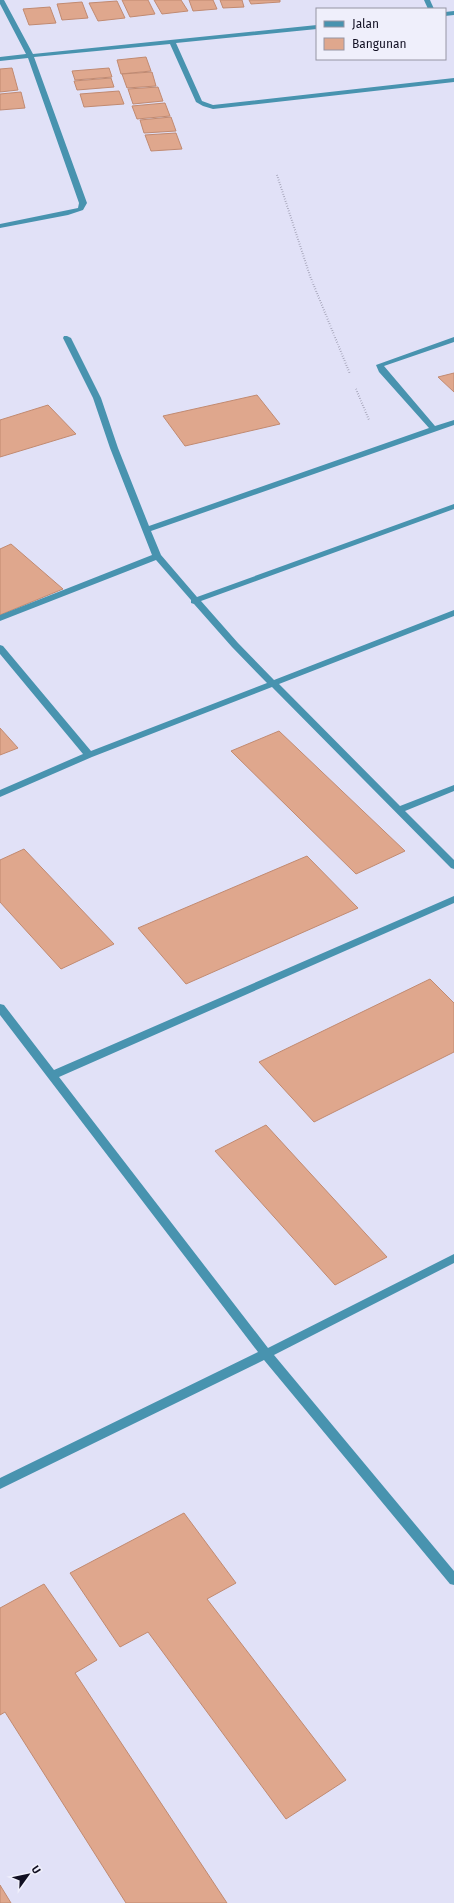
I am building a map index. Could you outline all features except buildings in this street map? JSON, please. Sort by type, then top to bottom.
[{"type":"street","points":[[0,0],[30,56],[83,203],[80,209],[68,213],[0,226]]},
{"type":"street","points":[[0,59],[316,27]]},
{"type":"street","points":[[172,42],[199,102],[213,107],[454,80]]},
{"type":"street","points":[[67,338],[97,398],[114,448],[156,556],[194,601],[273,685],[400,810],[454,866]]},
{"type":"street","points":[[434,429],[382,370],[380,364],[454,340]]},
{"type":"street","points":[[146,530],[454,422]]},
{"type":"street","points":[[194,601],[454,506]]},
{"type":"street","points":[[0,618],[156,556]]},
{"type":"street","points":[[0,794],[89,755],[273,685],[454,613]]},
{"type":"street","points":[[0,648],[89,755]]},
{"type":"street","points":[[400,810],[454,788]]},
{"type":"street","points":[[53,1075],[454,899]]},
{"type":"street","points":[[0,1008],[266,1354],[454,1580]]},
{"type":"street","points":[[0,1484],[266,1354],[454,1258]]},
{"type":"path","points":[[277,175],[310,276],[352,378]]},
{"type":"path","points":[[355,386],[381,448]]}]
